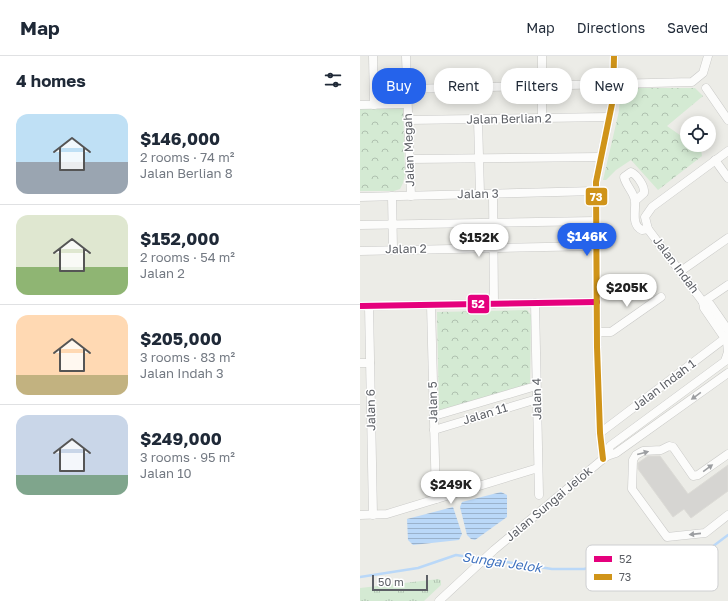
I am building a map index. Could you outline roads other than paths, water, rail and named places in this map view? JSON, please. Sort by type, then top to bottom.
[{"type":"street","points":[[373,56],[374,105]]},
{"type":"street","name":"Jalan Megah","points":[[406,56],[406,68]]},
{"type":"street","points":[[542,56],[542,68]]},
{"type":"street","points":[[614,56],[614,68]]},
{"type":"street","points":[[638,83],[692,82],[703,73],[708,56]]},
{"type":"street","points":[[426,88],[501,86]]},
{"type":"street","points":[[706,88],[728,120]]},
{"type":"street","points":[[360,105],[407,104]]},
{"type":"street","name":"Jalan Megah","points":[[407,104],[411,196]]},
{"type":"street","points":[[542,104],[542,118]]},
{"type":"street","points":[[605,457],[600,433],[597,332],[596,182],[612,104]]},
{"type":"street","name":"Jalan Berlian 2","points":[[408,120],[610,117]]},
{"type":"street","points":[[478,119],[480,194]]},
{"type":"street","points":[[648,228],[645,217],[652,207],[728,151]]},
{"type":"street","points":[[410,159],[601,157]]},
{"type":"street","points":[[715,160],[728,178]]},
{"type":"street","name":"Jalan 3","points":[[360,197],[596,192]]},
{"type":"street","points":[[493,194],[494,304]]},
{"type":"street","points":[[392,196],[393,249]]},
{"type":"street","name":"Jalan Indah","points":[[635,201],[635,222],[639,229],[642,230],[648,228],[703,302],[704,308],[727,340]]},
{"type":"street","points":[[360,225],[596,221]]},
{"type":"street","points":[[681,271],[728,238]]},
{"type":"street","name":"Jalan 2","points":[[360,251],[393,249],[596,246]]},
{"type":"street","points":[[703,302],[728,285]]},
{"type":"street","points":[[597,332],[611,332],[661,296]]},
{"type":"street","points":[[360,306],[597,302]]},
{"type":"street","name":"Jalan Indah","points":[[703,302],[710,304],[728,330]]},
{"type":"street","name":"Jalan 4","points":[[535,303],[539,495]]},
{"type":"street","name":"Jalan 5","points":[[431,305],[436,499]]},
{"type":"street","name":"Jalan 6","points":[[369,306],[373,515]]},
{"type":"street","points":[[727,340],[727,360]]},
{"type":"street","name":"Jalan Indah 1","points":[[600,433],[727,340]]},
{"type":"street","name":"Jalan Sungai Jelok","points":[[605,457],[610,446],[727,360]]},
{"type":"street","points":[[360,364],[370,363]]},
{"type":"street","name":"Jalan Sungai Jelok","points":[[439,601],[494,550],[605,457],[616,453],[728,373]]},
{"type":"street","name":"Jalan 11","points":[[434,416],[536,386]]},
{"type":"street","name":"Jalan 11","points":[[434,430],[537,399]]},
{"type":"street","points":[[728,454],[698,475],[693,476],[673,448],[669,446],[661,450],[643,451],[636,455],[633,460],[632,489],[668,537],[705,533],[728,515]]},
{"type":"street","points":[[360,515],[387,514],[538,468]]},
{"type":"water","points":[[501,492],[507,495],[507,517],[475,540],[471,539],[467,535],[460,507],[462,502]]},
{"type":"water","points":[[453,507],[462,534],[459,540],[413,545],[408,540],[407,519]]},
{"type":"waterway","name":"Sungai Jelok","points":[[715,545],[728,535]]},
{"type":"waterway","name":"Sungai Jelok","points":[[360,577],[418,568],[456,555],[482,559]]},
{"type":"waterway","name":"Sungai Jelok","points":[[487,559],[552,569],[586,568]]}]
